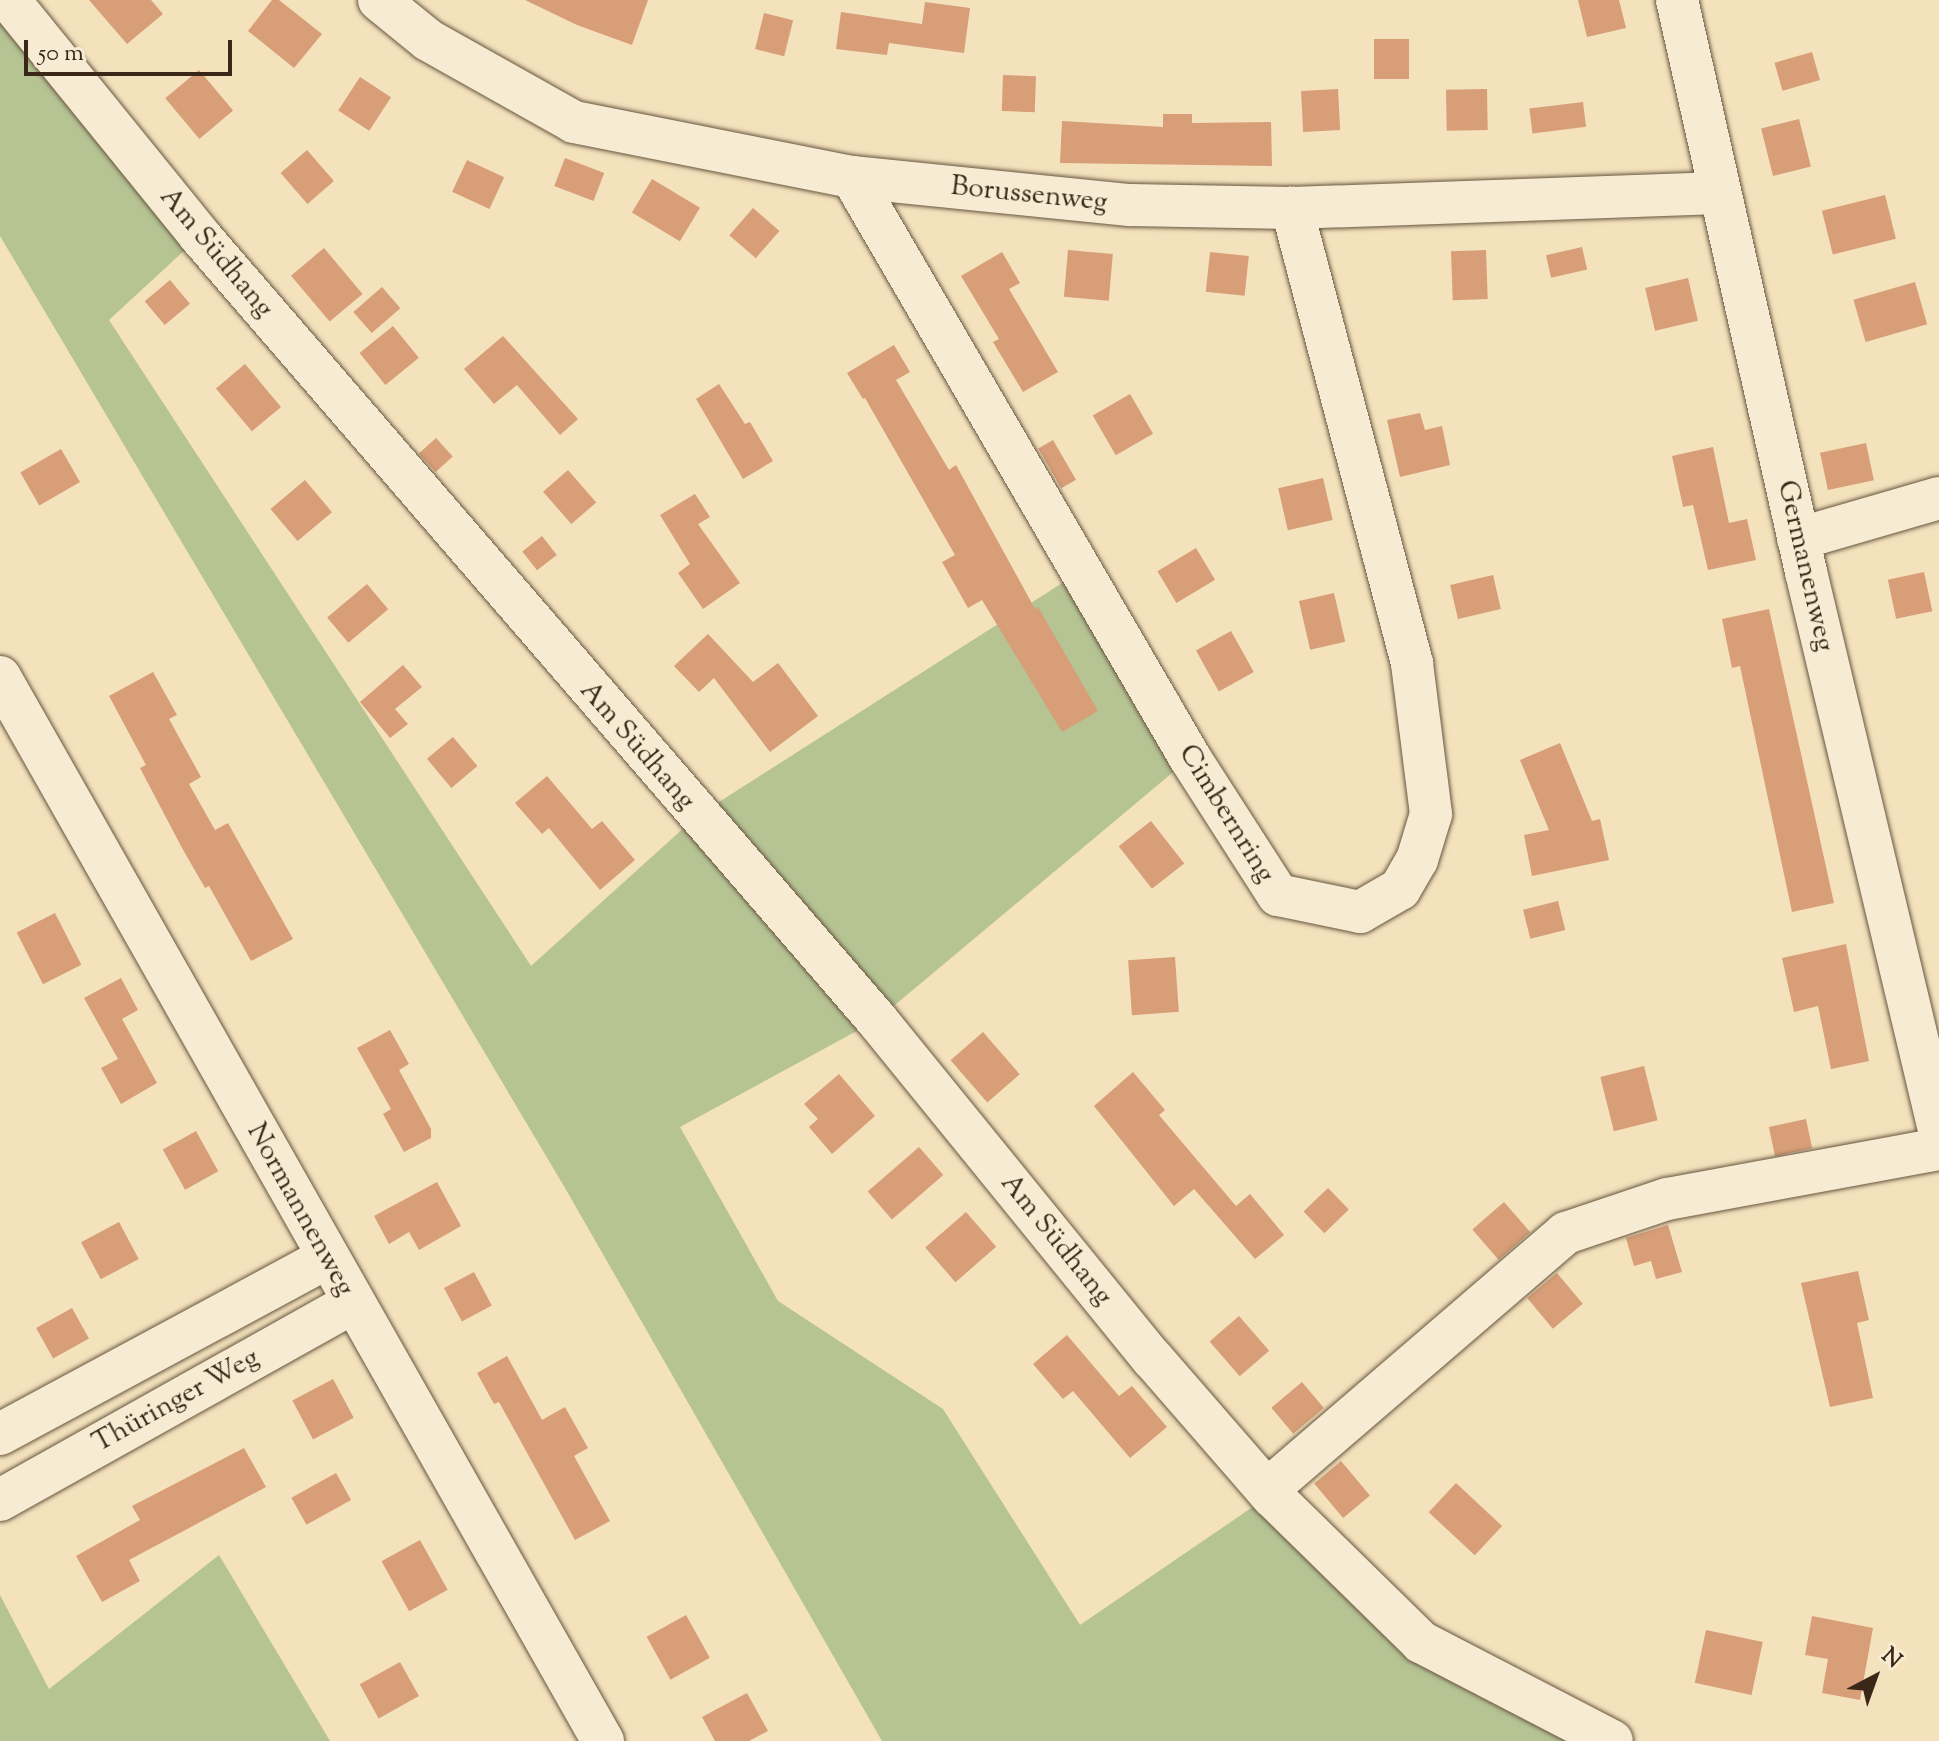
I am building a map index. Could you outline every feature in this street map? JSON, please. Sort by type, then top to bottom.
[{"type":"street","name":"Am Südhang","points":[[9,0],[200,236],[877,1020],[1152,1358],[1267,1490],[1421,1642],[1605,1740]]},
{"type":"street","name":"Borussenweg","points":[[379,0],[428,40],[574,122],[852,177],[1130,205],[1292,208],[1720,193]]},
{"type":"street","name":"Germanenweg","points":[[1677,0],[1798,539],[1939,1130]]},
{"type":"street","name":"Cimbernring","points":[[852,177],[1190,758],[1278,895],[1360,912],[1400,889],[1417,860],[1431,814],[1412,663],[1292,208]]},
{"type":"street","points":[[1798,539],[1939,498]]},
{"type":"street","name":"Normannenweg","points":[[0,677],[352,1303],[603,1741]]},
{"type":"street","points":[[1267,1490],[1566,1233],[1667,1199],[1939,1149]]},
{"type":"street","name":"Thüringer Weg","points":[[0,1434],[327,1258]]},
{"type":"street","name":"Thüringer Weg","points":[[0,1500],[352,1303]]},
{"type":"green space","points":[[0,0],[200,236],[109,320],[531,966],[697,816],[1081,571],[1190,758],[877,1020],[680,1127],[778,1301],[943,1409],[1080,1625],[1257,1504],[1582,1741],[882,1741],[565,1188],[0,236]]},
{"type":"green space","points":[[219,1555],[330,1741],[0,1741],[0,1595],[49,1689]]},
{"type":"building","points":[[89,0],[151,0],[163,14],[127,44]]},
{"type":"building","points":[[272,0],[279,0],[322,34],[294,68],[248,31]]},
{"type":"building","points":[[525,0],[648,0],[632,45],[577,25]]},
{"type":"building","points":[[1578,0],[1619,0],[1626,28],[1587,37]]},
{"type":"building","points":[[925,2],[970,8],[964,53],[889,43],[887,55],[836,49],[841,12],[922,24]]},
{"type":"building","points":[[764,13],[793,20],[784,56],[755,49]]},
{"type":"building","points":[[1374,39],[1409,39],[1409,79],[1374,79]]},
{"type":"building","points":[[1812,52],[1820,80],[1783,91],[1775,63]]},
{"type":"building","points":[[199,70],[233,111],[199,139],[165,98]]},
{"type":"building","points":[[1003,75],[1036,76],[1035,112],[1002,111]]},
{"type":"building","points":[[360,77],[391,97],[369,131],[338,111]]},
{"type":"building","points":[[1338,89],[1340,130],[1303,132],[1301,91]]},
{"type":"building","points":[[1487,89],[1488,130],[1447,131],[1446,90]]},
{"type":"building","points":[[1583,102],[1586,127],[1532,133],[1529,109]]},
{"type":"building","points":[[1163,114],[1192,114],[1192,123],[1271,122],[1272,166],[1060,163],[1062,121],[1163,127]]},
{"type":"building","points":[[1799,119],[1811,167],[1773,176],[1761,128]]},
{"type":"building","points":[[307,150],[334,181],[307,204],[281,173]]},
{"type":"building","points":[[565,158],[604,173],[593,201],[554,186]]},
{"type":"building","points":[[467,160],[504,177],[489,209],[452,192]]},
{"type":"building","points":[[652,179],[700,208],[680,241],[632,212]]},
{"type":"building","points":[[1885,195],[1896,239],[1833,254],[1822,211]]},
{"type":"building","points":[[753,208],[779,231],[756,258],[729,235]]},
{"type":"building","points":[[1582,247],[1587,269],[1551,278],[1546,255]]},
{"type":"building","points":[[324,248],[363,294],[330,322],[291,276]]},
{"type":"building","points":[[1068,250],[1113,254],[1109,301],[1064,297]]},
{"type":"building","points":[[1486,250],[1488,299],[1453,300],[1451,251]]},
{"type":"building","points":[[1002,252],[1020,283],[1009,289],[1058,372],[1023,392],[993,342],[999,339],[961,276]]},
{"type":"building","points":[[1210,252],[1249,256],[1245,296],[1206,292]]},
{"type":"building","points":[[1688,278],[1698,321],[1655,331],[1645,288]]},
{"type":"building","points":[[170,280],[190,304],[165,325],[145,301]]},
{"type":"building","points":[[1915,282],[1927,324],[1866,342],[1853,300]]},
{"type":"building","points":[[382,287],[400,308],[372,333],[353,312]]},
{"type":"building","points":[[393,326],[419,358],[385,385],[360,353]]},
{"type":"building","points":[[503,336],[578,419],[560,435],[517,385],[494,404],[464,369]]},
{"type":"building","points":[[894,345],[910,372],[896,380],[949,470],[956,465],[1035,609],[1038,607],[1098,711],[1062,732],[982,600],[968,608],[942,562],[955,555],[865,398],[847,373]]},
{"type":"building","points":[[245,364],[281,407],[252,431],[216,388]]},
{"type":"building","points":[[719,384],[745,424],[750,422],[773,461],[743,479],[696,399]]},
{"type":"building","points":[[1130,394],[1153,434],[1116,455],[1093,416]]},
{"type":"building","points":[[1420,413],[1425,430],[1442,426],[1450,465],[1400,477],[1387,420]]},
{"type":"building","points":[[436,438],[453,457],[436,472],[419,453]]},
{"type":"building","points":[[1053,440],[1076,480],[1061,488],[1038,448]]},
{"type":"building","points":[[1866,443],[1874,480],[1828,490],[1820,453]]},
{"type":"building","points":[[1713,447],[1729,523],[1747,519],[1756,560],[1708,570],[1693,505],[1683,507],[1672,456]]},
{"type":"building","points":[[61,449],[80,482],[39,505],[20,472]]},
{"type":"building","points":[[568,470],[596,502],[571,524],[543,492]]},
{"type":"building","points":[[1323,478],[1333,520],[1288,530],[1278,488]]},
{"type":"building","points":[[305,480],[332,512],[298,541],[271,509]]},
{"type":"building","points":[[695,494],[710,517],[698,524],[740,583],[703,609],[678,573],[690,564],[660,515]]},
{"type":"building","points":[[542,536],[557,555],[537,570],[522,551]]},
{"type":"building","points":[[1196,548],[1215,580],[1176,603],[1157,571]]},
{"type":"building","points":[[1924,572],[1932,611],[1896,619],[1888,580]]},
{"type":"building","points":[[1493,575],[1501,609],[1458,619],[1450,585]]},
{"type":"building","points":[[367,584],[388,609],[348,643],[327,617]]},
{"type":"building","points":[[1334,593],[1345,642],[1310,650],[1299,601]]},
{"type":"building","points":[[1769,609],[1834,903],[1792,912],[1740,666],[1732,668],[1722,619]]},
{"type":"building","points":[[1231,631],[1254,672],[1219,691],[1196,650]]},
{"type":"building","points":[[708,634],[753,682],[778,663],[818,716],[770,752],[714,678],[699,692],[674,666]]},
{"type":"building","points":[[403,665],[422,687],[395,709],[408,724],[390,738],[360,702]]},
{"type":"building","points":[[153,672],[177,715],[169,719],[201,777],[189,784],[215,830],[228,823],[293,939],[251,961],[209,886],[205,888],[182,848],[140,768],[146,765],[109,696]]},
{"type":"building","points":[[453,737],[477,766],[451,788],[427,759]]},
{"type":"building","points":[[1560,743],[1592,821],[1600,819],[1609,860],[1532,876],[1524,835],[1549,830],[1520,760]]},
{"type":"building","points":[[547,776],[592,829],[602,821],[635,860],[600,890],[549,828],[542,834],[515,803]]},
{"type":"building","points":[[1151,821],[1184,864],[1152,889],[1119,846]]},
{"type":"building","points":[[1558,901],[1565,930],[1530,939],[1523,910]]},
{"type":"building","points":[[55,913],[81,965],[43,984],[17,933]]},
{"type":"building","points":[[1846,944],[1869,1061],[1831,1069],[1818,1006],[1794,1012],[1782,958]]},
{"type":"building","points":[[1175,957],[1179,1012],[1132,1015],[1128,960]]},
{"type":"building","points":[[121,978],[138,1010],[122,1019],[157,1083],[121,1104],[101,1068],[118,1059],[84,998]]},
{"type":"building","points":[[390,1030],[409,1064],[399,1070],[431,1129],[431,1138],[404,1152],[383,1114],[391,1109],[357,1048]]},
{"type":"building","points":[[983,1032],[1020,1074],[987,1102],[951,1060]]},
{"type":"building","points":[[1644,1066],[1658,1120],[1614,1131],[1600,1077]]},
{"type":"building","points":[[1133,1072],[1165,1110],[1159,1115],[1236,1206],[1250,1194],[1284,1235],[1255,1259],[1194,1189],[1174,1206],[1094,1106]]},
{"type":"building","points":[[839,1074],[875,1116],[832,1154],[809,1127],[818,1119],[804,1104]]},
{"type":"building","points":[[1806,1119],[1812,1148],[1775,1156],[1769,1127]]},
{"type":"building","points":[[196,1131],[218,1171],[185,1190],[163,1149]]},
{"type":"building","points":[[919,1147],[943,1175],[892,1220],[868,1192]]},
{"type":"building","points":[[437,1182],[461,1226],[419,1250],[409,1232],[389,1244],[374,1216]]},
{"type":"building","points":[[1328,1188],[1349,1210],[1324,1233],[1304,1212]]},
{"type":"building","points":[[1504,1202],[1530,1232],[1499,1260],[1472,1230]]},
{"type":"building","points":[[966,1212],[996,1247],[955,1282],[925,1247]]},
{"type":"building","points":[[119,1222],[139,1259],[101,1279],[81,1242]]},
{"type":"building","points":[[1668,1225],[1682,1272],[1656,1279],[1651,1261],[1634,1266],[1626,1238]]},
{"type":"building","points":[[1858,1271],[1869,1320],[1857,1323],[1873,1398],[1830,1407],[1801,1283]]},
{"type":"building","points":[[474,1272],[492,1306],[462,1322],[444,1288]]},
{"type":"building","points":[[1557,1273],[1583,1304],[1553,1329],[1527,1298]]},
{"type":"building","points":[[72,1308],[89,1339],[53,1358],[36,1328]]},
{"type":"building","points":[[1239,1316],[1269,1351],[1240,1376],[1210,1342]]},
{"type":"building","points":[[1067,1335],[1119,1396],[1132,1386],[1167,1427],[1130,1458],[1073,1391],[1063,1399],[1033,1364]]},
{"type":"building","points":[[507,1356],[542,1420],[565,1407],[588,1448],[574,1456],[610,1521],[575,1540],[499,1402],[494,1404],[477,1373]]},
{"type":"building","points":[[333,1379],[354,1418],[313,1439],[292,1401]]},
{"type":"building","points":[[1302,1382],[1324,1408],[1293,1434],[1271,1408]]},
{"type":"building","points":[[244,1448],[266,1487],[129,1560],[140,1581],[102,1602],[76,1556],[140,1520],[132,1506]]},
{"type":"building","points":[[1341,1461],[1370,1495],[1343,1518],[1314,1483]]},
{"type":"building","points":[[336,1473],[351,1500],[306,1525],[291,1498]]},
{"type":"building","points":[[1456,1483],[1502,1526],[1475,1555],[1429,1512]]},
{"type":"building","points":[[420,1540],[448,1590],[409,1611],[382,1561]]},
{"type":"building","points":[[686,1615],[710,1658],[670,1680],[647,1637]]},
{"type":"building","points":[[1812,1616],[1873,1628],[1860,1700],[1822,1693],[1828,1659],[1805,1655]]},
{"type":"building","points":[[1706,1630],[1763,1642],[1752,1695],[1695,1683]]},
{"type":"building","points":[[400,1662],[419,1696],[379,1718],[360,1684]]},
{"type":"building","points":[[747,1693],[768,1731],[749,1741],[715,1741],[702,1717]]}]
